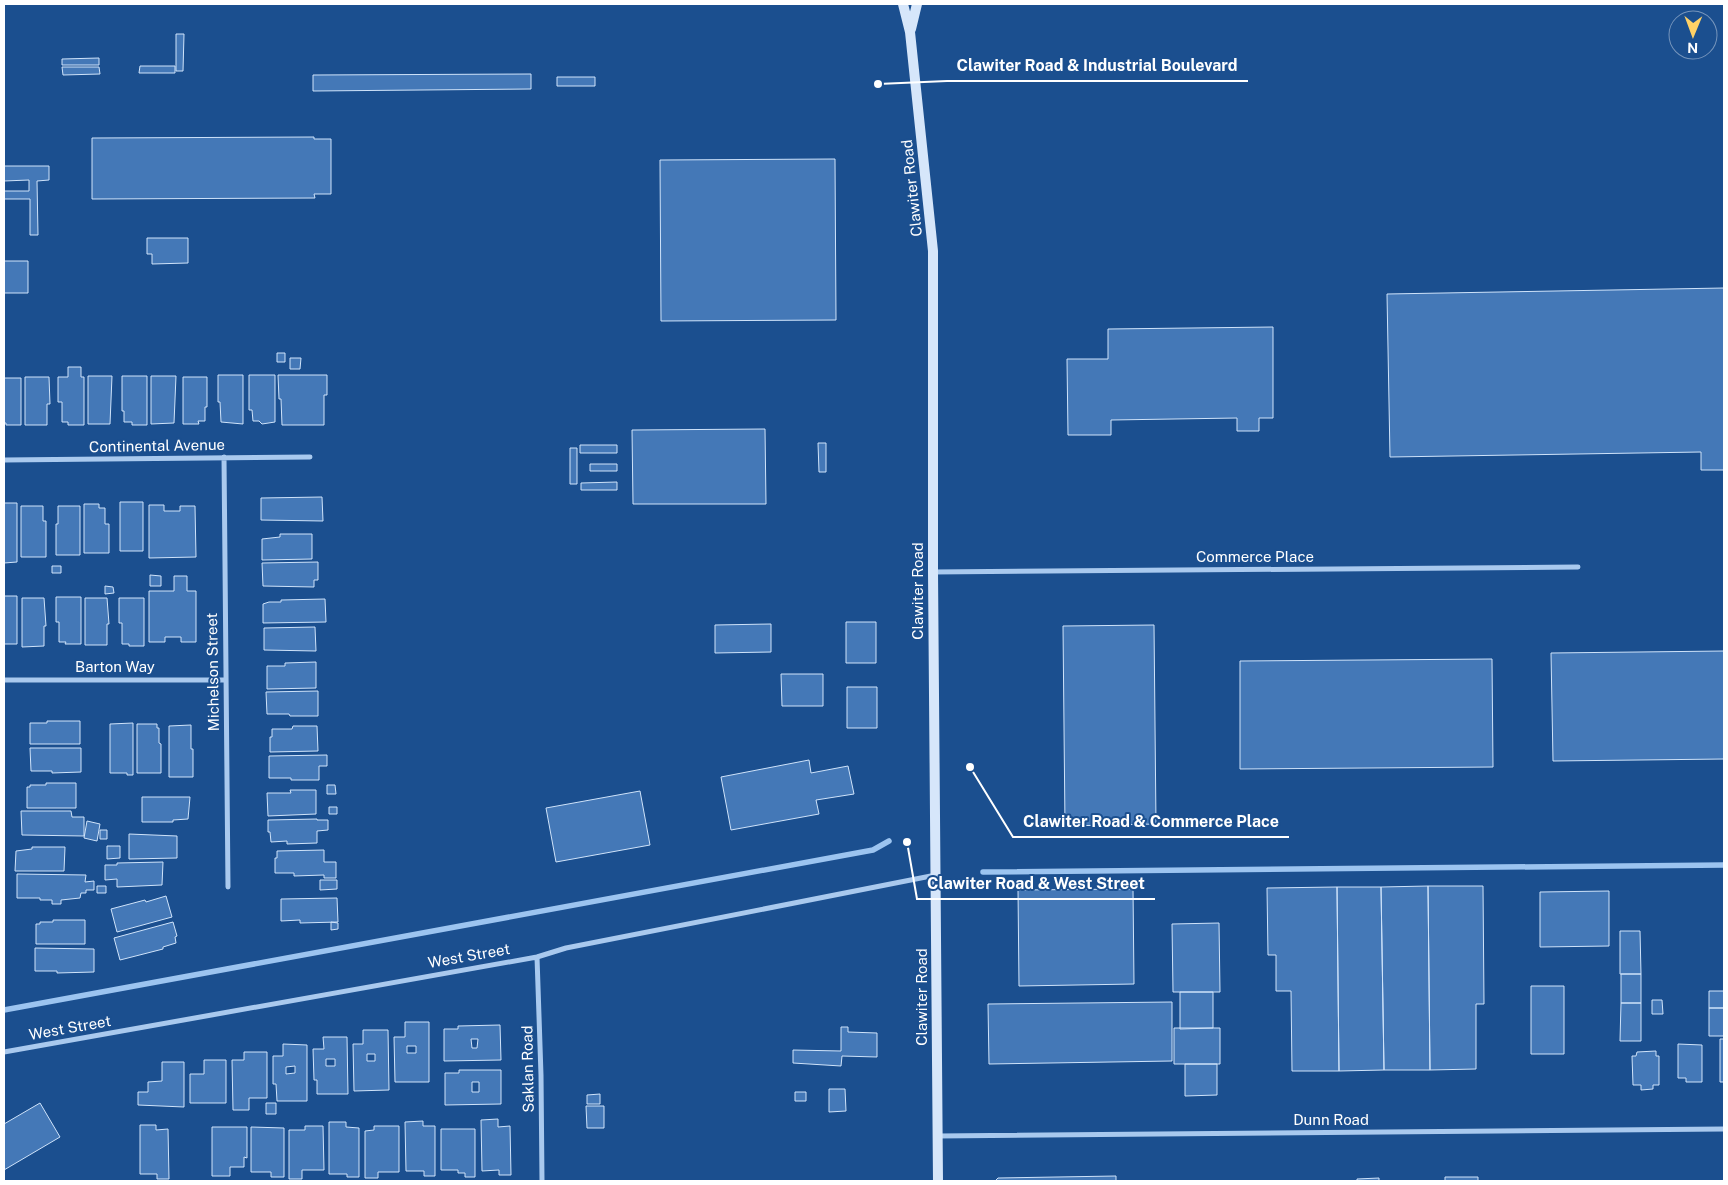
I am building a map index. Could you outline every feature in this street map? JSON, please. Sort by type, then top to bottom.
[{"type":"main road","name":"Clawiter Road","points":[[903,4],[910,32],[933,251],[933,572],[938,1181]]},
{"type":"main road","points":[[910,32],[917,4]]},
{"type":"street","name":"Continental Avenue","points":[[4,460],[310,456]]},
{"type":"street","name":"Michelson Street","points":[[224,457],[228,887]]},
{"type":"street","name":"Commerce Place","points":[[933,572],[1578,567]]},
{"type":"street","name":"Barton Way","points":[[4,680],[226,680]]},
{"type":"street","name":"West Street","points":[[4,1052],[537,957],[566,948],[936,875]]},
{"type":"street","name":"Saklan Road","points":[[537,957],[542,1181]]},
{"type":"street","name":"Dunn Road","points":[[937,1136],[1724,1129]]},
{"type":"building","points":[[176,34],[184,34],[183,71],[176,71]]},
{"type":"building","points":[[99,58],[99,65],[62,65],[62,59]]},
{"type":"building","points":[[140,66],[175,66],[175,73],[139,73]]},
{"type":"building","points":[[62,67],[99,67],[100,74],[63,75]]},
{"type":"building","points":[[531,74],[531,89],[313,91],[313,75]]},
{"type":"building","points":[[557,77],[595,77],[595,86],[557,86]]},
{"type":"building","points":[[314,137],[314,139],[331,139],[331,194],[314,194],[315,198],[92,199],[92,138]]},
{"type":"building","points":[[835,159],[836,320],[661,321],[660,160]]},
{"type":"building","points":[[4,166],[49,166],[49,180],[37,181],[38,235],[30,235],[30,199],[4,199],[4,191],[29,191],[29,180],[4,181]]},
{"type":"building","points":[[147,238],[188,238],[188,263],[152,264],[152,254],[147,254]]},
{"type":"building","points":[[4,261],[28,261],[28,293],[4,293]]},
{"type":"building","points":[[1724,288],[1724,470],[1701,470],[1701,452],[1390,457],[1387,294]]},
{"type":"building","points":[[1273,327],[1273,418],[1259,418],[1259,431],[1237,431],[1237,418],[1111,420],[1111,435],[1068,435],[1067,359],[1108,359],[1108,329]]},
{"type":"building","points":[[277,353],[285,353],[285,362],[277,362]]},
{"type":"building","points":[[290,358],[301,358],[300,369],[290,369]]},
{"type":"building","points":[[68,367],[81,367],[81,377],[84,377],[84,425],[68,425],[68,422],[62,422],[62,402],[58,402],[58,377],[68,377]]},
{"type":"building","points":[[218,375],[243,375],[243,424],[221,422],[220,402],[218,402]]},
{"type":"building","points":[[249,375],[275,375],[275,422],[262,424],[259,421],[253,421],[252,410],[249,410]]},
{"type":"building","points":[[278,375],[327,375],[327,395],[324,395],[324,425],[282,425]]},
{"type":"building","points":[[88,376],[112,376],[110,424],[88,424]]},
{"type":"building","points":[[122,376],[147,376],[147,425],[132,425],[132,422],[124,422],[124,411],[122,411]]},
{"type":"building","points":[[151,376],[176,376],[174,423],[151,424]]},
{"type":"building","points":[[25,377],[49,377],[50,404],[47,404],[47,425],[25,425]]},
{"type":"building","points":[[183,377],[207,377],[205,421],[198,421],[199,424],[183,424]]},
{"type":"building","points":[[4,378],[21,378],[21,425],[6,425],[4,423]]},
{"type":"building","points":[[765,429],[766,504],[633,504],[632,430]]},
{"type":"building","points":[[818,443],[826,443],[826,472],[819,472]]},
{"type":"building","points":[[580,445],[617,445],[617,453],[580,453]]},
{"type":"building","points":[[570,448],[577,448],[577,484],[570,484]]},
{"type":"building","points":[[590,464],[617,464],[617,471],[590,471]]},
{"type":"building","points":[[617,482],[617,490],[581,490],[581,483]]},
{"type":"building","points":[[322,497],[323,521],[261,520],[261,498]]},
{"type":"building","points":[[120,502],[143,502],[143,551],[120,551]]},
{"type":"building","points":[[4,503],[17,503],[17,562],[4,563]]},
{"type":"building","points":[[84,504],[99,504],[99,508],[105,508],[105,524],[109,524],[109,553],[84,553]]},
{"type":"building","points":[[149,505],[164,505],[164,511],[180,511],[180,506],[195,506],[196,557],[149,558]]},
{"type":"building","points":[[21,506],[43,506],[43,521],[46,521],[46,557],[21,557]]},
{"type":"building","points":[[58,506],[80,506],[80,555],[56,555]]},
{"type":"building","points":[[280,534],[312,534],[312,559],[262,560],[262,539],[280,537]]},
{"type":"building","points":[[318,562],[318,580],[314,580],[314,587],[263,586],[262,563]]},
{"type":"building","points":[[52,566],[61,566],[61,573],[52,573]]},
{"type":"building","points":[[150,575],[161,576],[161,586],[150,586]]},
{"type":"building","points":[[174,576],[187,576],[187,591],[196,591],[196,642],[181,642],[181,637],[165,637],[165,642],[149,642],[149,591],[174,591]]},
{"type":"building","points":[[105,586],[113,587],[114,593],[105,594]]},
{"type":"building","points":[[4,596],[17,596],[17,644],[4,644]]},
{"type":"building","points":[[56,597],[81,597],[81,644],[59,642],[59,622],[56,622]]},
{"type":"building","points":[[22,598],[44,598],[46,626],[44,626],[44,646],[22,647]]},
{"type":"building","points":[[85,598],[107,598],[109,624],[107,624],[107,645],[85,645]]},
{"type":"building","points":[[119,598],[144,598],[144,646],[122,644],[122,623],[119,623]]},
{"type":"building","points":[[325,599],[326,622],[263,623],[263,604],[281,602],[281,600]]},
{"type":"building","points":[[846,622],[876,622],[876,663],[846,663]]},
{"type":"building","points":[[771,624],[771,652],[715,653],[715,625]]},
{"type":"building","points":[[1154,625],[1156,824],[1065,826],[1063,626]]},
{"type":"building","points":[[315,627],[316,651],[264,650],[264,628]]},
{"type":"building","points":[[1724,651],[1724,759],[1553,761],[1551,653]]},
{"type":"building","points":[[1492,659],[1493,767],[1240,769],[1240,661]]},
{"type":"building","points":[[316,662],[316,688],[267,689],[267,666],[285,666],[285,663]]},
{"type":"building","points":[[781,674],[823,674],[823,706],[782,706]]},
{"type":"building","points":[[847,687],[877,687],[877,728],[847,728]]},
{"type":"building","points":[[318,691],[318,716],[267,714],[266,692]]},
{"type":"building","points":[[47,721],[80,721],[80,744],[30,744],[30,723],[47,723]]},
{"type":"building","points":[[133,723],[133,775],[110,773],[110,724]]},
{"type":"building","points":[[137,724],[157,724],[157,728],[159,728],[161,773],[137,773]]},
{"type":"building","points":[[191,725],[193,777],[169,777],[169,726]]},
{"type":"building","points":[[293,726],[317,726],[318,751],[270,752],[272,729],[292,729]]},
{"type":"building","points":[[30,748],[81,748],[81,772],[52,773],[52,771],[31,771]]},
{"type":"building","points":[[327,755],[327,766],[319,766],[319,780],[269,778],[269,756]]},
{"type":"building","points":[[809,760],[811,773],[848,766],[854,794],[816,800],[819,814],[731,830],[721,777]]},
{"type":"building","points":[[46,783],[76,783],[76,808],[27,808],[27,787],[30,787],[30,785],[46,785]]},
{"type":"building","points":[[327,785],[335,785],[336,794],[327,794]]},
{"type":"building","points":[[290,790],[316,790],[316,814],[268,816],[267,793],[291,793]]},
{"type":"building","points":[[640,791],[650,845],[556,862],[546,808]]},
{"type":"building","points":[[142,797],[190,797],[188,819],[173,820],[173,822],[142,822]]},
{"type":"building","points":[[329,807],[337,807],[337,814],[329,814]]},
{"type":"building","points":[[21,811],[71,811],[72,817],[84,817],[84,836],[22,835]]},
{"type":"building","points":[[268,820],[328,820],[328,830],[317,831],[317,843],[287,844],[287,841],[271,842],[270,832],[268,832]]},
{"type":"building","points":[[87,821],[100,824],[97,841],[84,838]]},
{"type":"building","points":[[100,830],[107,830],[107,839],[100,839]]},
{"type":"building","points":[[129,834],[177,836],[177,858],[129,859]]},
{"type":"building","points":[[107,846],[120,846],[120,858],[107,859]]},
{"type":"building","points":[[32,847],[65,847],[64,871],[15,871],[16,851],[32,849]]},
{"type":"building","points":[[324,850],[324,862],[336,862],[336,878],[324,878],[324,875],[294,876],[294,873],[275,873],[277,851]]},
{"type":"building","points":[[163,862],[162,885],[117,887],[117,879],[105,880],[105,865]]},
{"type":"building","points":[[17,874],[86,875],[85,882],[94,881],[94,890],[86,890],[86,893],[81,893],[80,898],[61,900],[61,904],[52,904],[52,900],[40,900],[40,898],[17,898]]},
{"type":"building","points":[[320,880],[337,880],[337,889],[320,890]]},
{"type":"building","points":[[97,886],[106,886],[106,893],[97,893]]},
{"type":"building","points":[[1428,886],[1430,1070],[1384,1070],[1381,887]]},
{"type":"building","points":[[1428,886],[1483,886],[1484,1004],[1476,1004],[1476,1069],[1430,1070]]},
{"type":"building","points":[[1337,887],[1381,887],[1384,1070],[1339,1071]]},
{"type":"building","points":[[1337,887],[1339,1071],[1292,1071],[1291,991],[1276,991],[1276,955],[1268,955],[1267,888]]},
{"type":"building","points":[[1133,889],[1134,984],[1019,986],[1018,890]]},
{"type":"building","points":[[1609,891],[1609,946],[1540,947],[1540,892]]},
{"type":"building","points":[[166,896],[172,917],[117,932],[111,909]]},
{"type":"building","points":[[337,898],[338,922],[300,923],[300,920],[281,921],[281,899]]},
{"type":"building","points":[[53,920],[85,920],[85,944],[36,944],[36,924],[40,924],[40,922],[53,922]]},
{"type":"building","points":[[173,922],[177,936],[175,937],[176,943],[163,947],[163,949],[120,960],[114,938]]},
{"type":"building","points":[[331,922],[338,923],[338,929],[331,930]]},
{"type":"building","points":[[1219,923],[1220,992],[1173,992],[1172,924]]},
{"type":"building","points":[[1620,931],[1640,931],[1641,974],[1620,974]]},
{"type":"building","points":[[35,948],[94,949],[94,972],[57,973],[57,971],[35,971]]},
{"type":"building","points":[[1621,974],[1641,974],[1641,1003],[1621,1003]]},
{"type":"building","points":[[1531,986],[1564,986],[1564,1054],[1531,1054]]},
{"type":"building","points":[[1709,991],[1724,991],[1724,1008],[1709,1008]]},
{"type":"building","points":[[1180,992],[1213,992],[1213,1028],[1180,1029]]},
{"type":"building","points":[[1652,1000],[1662,1000],[1663,1014],[1652,1014]]},
{"type":"building","points":[[1172,1002],[1172,1061],[989,1064],[988,1004]]},
{"type":"building","points":[[1621,1003],[1641,1003],[1641,1041],[1620,1041]]},
{"type":"building","points":[[1709,1008],[1724,1008],[1724,1036],[1709,1036]]},
{"type":"building","points":[[405,1022],[429,1022],[429,1082],[395,1082],[394,1037],[405,1037]],"holes":[[[407,1046],[416,1046],[416,1053],[407,1053]]]},
{"type":"building","points":[[500,1025],[501,1060],[444,1061],[444,1029],[458,1029],[458,1026]],"holes":[[[471,1039],[478,1039],[477,1048],[472,1048]]]},
{"type":"building","points":[[841,1027],[848,1027],[848,1032],[877,1033],[877,1057],[842,1056],[841,1066],[793,1063],[793,1050],[841,1051]]},
{"type":"building","points":[[1174,1028],[1220,1028],[1220,1064],[1174,1064]]},
{"type":"building","points":[[363,1030],[388,1030],[389,1090],[354,1091],[353,1044],[363,1044]],"holes":[[[367,1054],[375,1054],[375,1061],[367,1061]]]},
{"type":"building","points":[[323,1037],[347,1037],[348,1094],[317,1094],[317,1080],[314,1080],[313,1049],[324,1049]],"holes":[[[326,1059],[335,1059],[335,1066],[326,1066]]]},
{"type":"building","points":[[1720,1039],[1724,1039],[1724,1082],[1720,1082]]},
{"type":"building","points":[[283,1044],[307,1045],[307,1101],[277,1101],[276,1084],[273,1084],[273,1056],[283,1056]],"holes":[[[295,1066],[295,1073],[286,1074],[286,1067]]]},
{"type":"building","points":[[1678,1044],[1702,1045],[1702,1082],[1686,1082],[1686,1078],[1678,1078]]},
{"type":"building","points":[[1656,1051],[1656,1056],[1659,1056],[1659,1085],[1653,1085],[1653,1089],[1641,1090],[1641,1085],[1633,1085],[1632,1056],[1636,1056],[1637,1052]]},
{"type":"building","points":[[244,1052],[267,1052],[267,1098],[249,1098],[249,1110],[233,1110],[232,1060],[244,1060]]},
{"type":"building","points":[[204,1060],[226,1060],[226,1103],[190,1103],[190,1074],[204,1074]]},
{"type":"building","points":[[162,1062],[184,1062],[184,1107],[138,1105],[138,1092],[148,1092],[148,1082],[162,1081]]},
{"type":"building","points":[[1185,1064],[1217,1064],[1217,1095],[1185,1096]]},
{"type":"building","points":[[459,1070],[501,1070],[501,1104],[445,1105],[445,1073],[459,1073]],"holes":[[[472,1082],[479,1082],[479,1092],[472,1092]]]},
{"type":"building","points":[[829,1089],[845,1089],[846,1111],[829,1112]]},
{"type":"building","points":[[795,1092],[806,1092],[806,1101],[795,1101]]},
{"type":"building","points":[[600,1094],[600,1104],[587,1104],[587,1095]]},
{"type":"building","points":[[40,1103],[60,1137],[4,1170],[4,1124]]},
{"type":"building","points":[[266,1103],[276,1103],[276,1114],[266,1114]]},
{"type":"building","points":[[586,1106],[604,1106],[604,1128],[587,1128]]},
{"type":"building","points":[[498,1119],[498,1127],[510,1126],[511,1175],[499,1175],[499,1170],[482,1171],[481,1120]]},
{"type":"building","points":[[423,1121],[423,1126],[435,1126],[435,1176],[424,1176],[424,1171],[406,1171],[405,1122]]},
{"type":"building","points":[[329,1122],[346,1122],[346,1127],[359,1128],[359,1177],[347,1177],[347,1174],[329,1174]]},
{"type":"building","points":[[140,1125],[156,1125],[156,1130],[168,1129],[169,1179],[157,1179],[157,1174],[140,1174]]},
{"type":"building","points":[[305,1126],[323,1126],[324,1170],[302,1170],[302,1179],[289,1179],[289,1130],[305,1130]]},
{"type":"building","points":[[374,1126],[399,1126],[399,1172],[378,1172],[378,1178],[365,1178],[365,1131],[374,1130]]},
{"type":"building","points":[[212,1127],[247,1127],[247,1158],[244,1157],[244,1167],[230,1167],[230,1176],[212,1176]]},
{"type":"building","points":[[251,1127],[284,1128],[284,1177],[271,1177],[271,1172],[251,1172]]},
{"type":"building","points":[[441,1129],[475,1129],[475,1177],[465,1177],[465,1173],[458,1173],[458,1170],[441,1170]]},
{"type":"building","points":[[1116,1176],[1116,1181],[995,1181],[998,1178]]},
{"type":"building","points":[[1445,1177],[1478,1177],[1478,1181],[1445,1181]]},
{"type":"building","points":[[1379,1178],[1379,1181],[1357,1181],[1357,1179]]},
{"type":"waterway","points":[[4,1010],[873,850],[889,841]]},
{"type":"waterway","points":[[983,872],[1724,865]]},
{"type":"place","name":"Clawiter Road & Industrial Boulevard","points":[[878,84]]},
{"type":"place","name":"Clawiter Road & Commerce Place","points":[[970,767]]},
{"type":"place","name":"Clawiter Road & West Street","points":[[907,842]]}]
